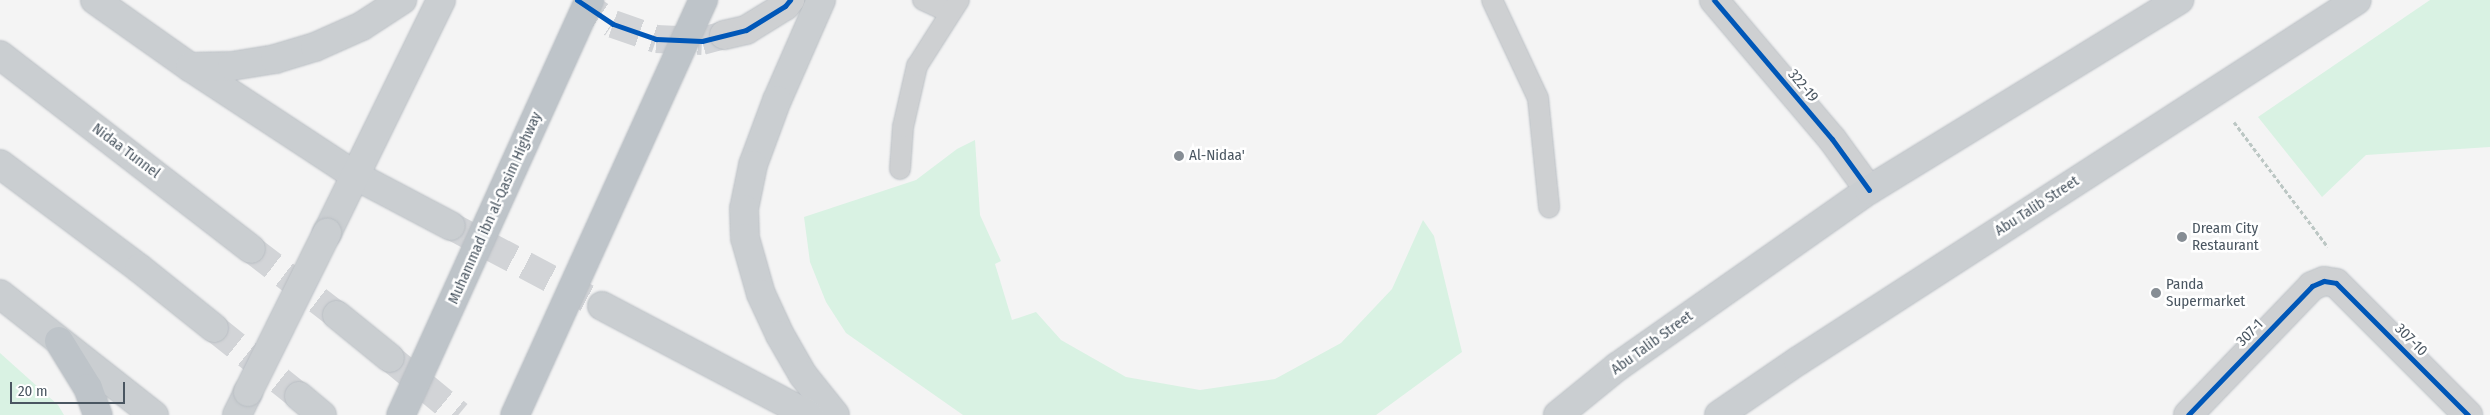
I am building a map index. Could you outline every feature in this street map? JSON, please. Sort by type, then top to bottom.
[{"type":"highway","name":"Muhammad ibn al-Qasim Highway","points":[[401,415],[589,0]]},
{"type":"highway","points":[[515,415],[703,0]]},
{"type":"highway","points":[[59,341],[88,388],[98,415]]},
{"type":"main road","points":[[95,0],[190,67],[356,176],[451,226]]},
{"type":"main road","points":[[190,67],[232,66],[275,59],[315,47],[362,26],[402,0]]},
{"type":"main road","points":[[243,404],[441,0]]},
{"type":"main road","points":[[821,0],[777,100],[753,165],[744,209],[745,238],[761,294],[780,335],[804,375],[835,415]]},
{"type":"main road","name":"Abu Talib Street","points":[[1558,415],[1618,367],[1869,190],[2179,0]]},
{"type":"main road","name":"Abu Talib Street","points":[[1719,415],[1823,345],[2357,0]]},
{"type":"main road","name":"Nidaa Tunnel","points":[[0,55],[251,249]]},
{"type":"main road","points":[[0,164],[131,262],[214,328]]},
{"type":"main road","points":[[0,294],[154,415]]},
{"type":"main road","points":[[602,306],[809,415]]},
{"type":"main road","points":[[337,315],[390,358]]},
{"type":"main road","points":[[299,396],[322,415]]},
{"type":"street","points":[[724,35],[746,30],[785,6],[790,0]]},
{"type":"street","name":"322-19","points":[[1714,0],[1832,139],[1869,190]]},
{"type":"street","name":"307-1","points":[[2188,415],[2312,286],[2324,281],[2336,282]]},
{"type":"street","name":"307-10","points":[[2336,282],[2468,415]]},
{"type":"lane","points":[[900,169],[903,127],[917,66],[954,6],[923,0]]},
{"type":"lane","points":[[1492,0],[1538,98],[1549,208]]},
{"type":"path","points":[[2234,122],[2332,252],[2337,267],[2336,282]]},
{"type":"green space","points":[[2430,0],[2490,0],[2490,147],[2366,155],[2322,197],[2258,117]]},
{"type":"green space","points":[[975,140],[980,215],[1001,261],[995,264],[1012,320],[1036,312],[1061,340],[1126,377],[1200,390],[1275,379],[1341,343],[1392,289],[1423,220],[1434,236],[1462,352],[1376,415],[963,415],[846,333],[826,302],[810,262],[804,217],[916,180],[957,149]]},
{"type":"green space","points":[[0,353],[58,405],[64,415],[0,415]]},
{"type":"tunnel","points":[[577,0],[613,24],[656,39],[702,41],[724,35]]},
{"type":"tunnel","points":[[451,226],[602,306]]},
{"type":"tunnel","points":[[251,249],[337,315]]},
{"type":"tunnel","points":[[214,328],[299,396]]},
{"type":"tunnel","points":[[390,358],[459,415]]},
{"type":"cycle path","points":[[577,0],[613,24],[656,39],[702,41],[746,30],[785,6],[790,0]]},
{"type":"cycle path","points":[[1714,0],[1832,139],[1869,190]]},
{"type":"cycle path","points":[[2188,415],[2312,286],[2324,281],[2336,283],[2468,415]]},
{"type":"place","name":"Al-Nidaa'","points":[[1179,156]]},
{"type":"place","name":"Dream City Restaurant","points":[[2182,237]]},
{"type":"place","name":"Panda Supermarket","points":[[2156,293]]}]
